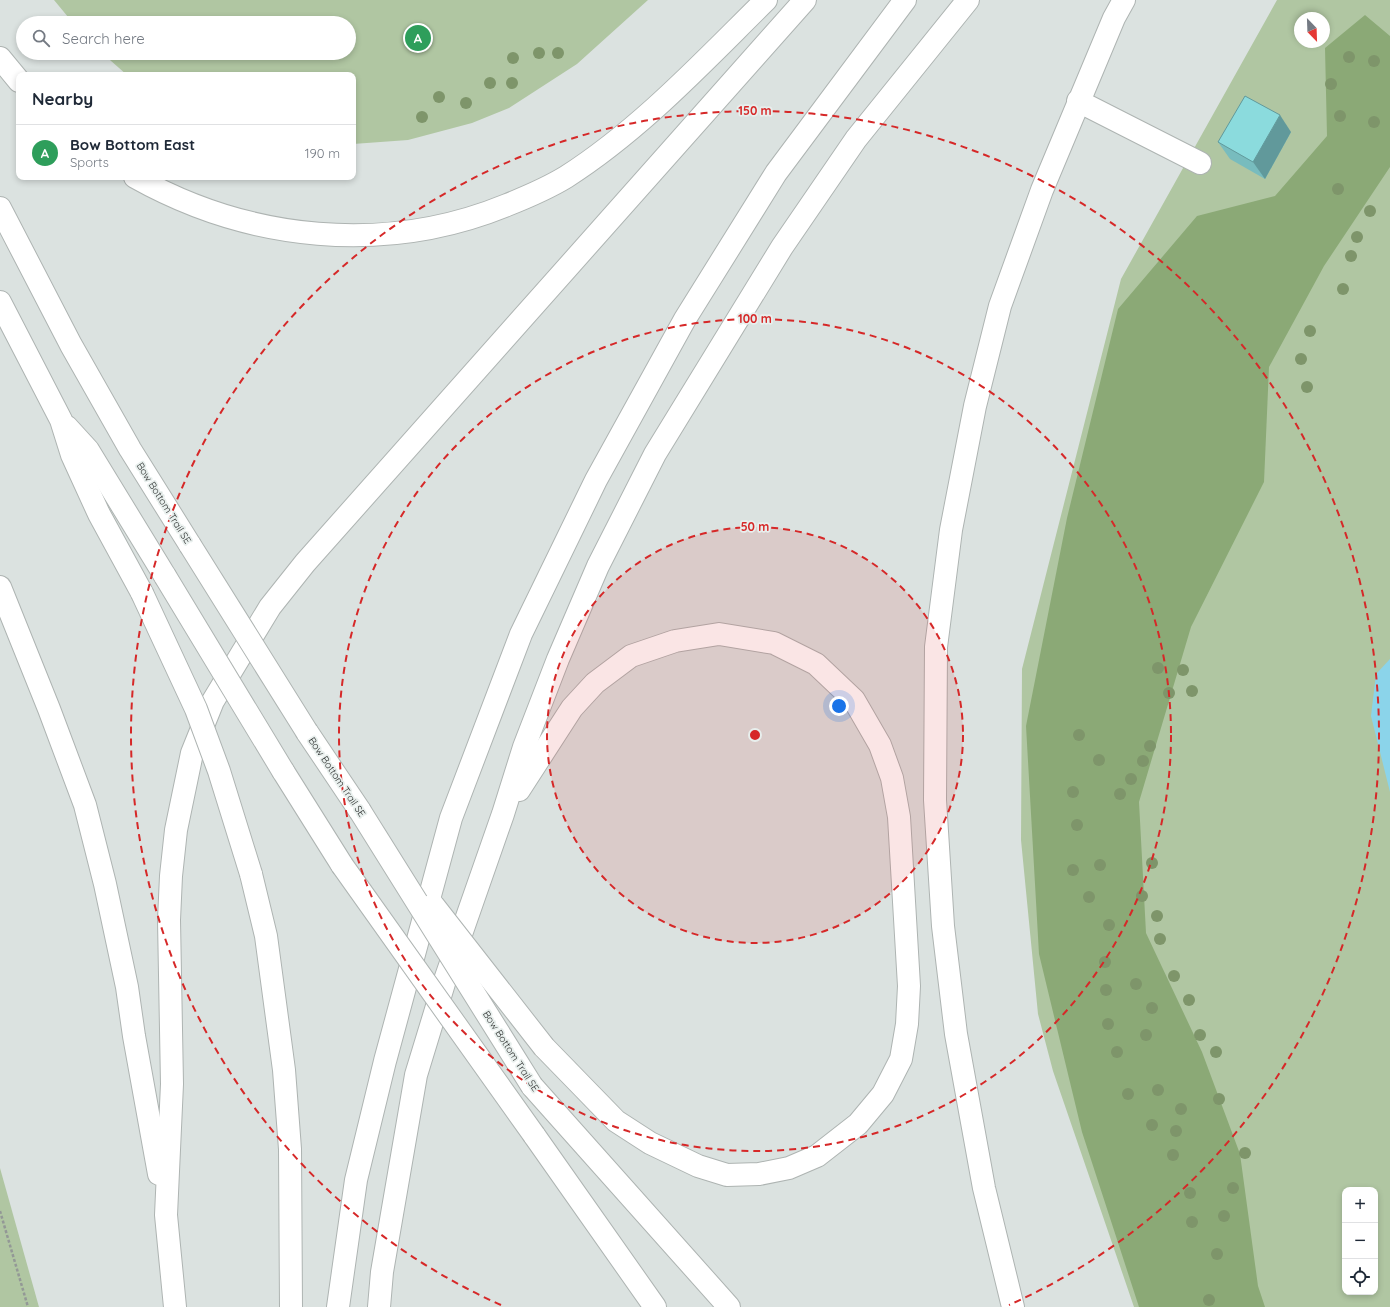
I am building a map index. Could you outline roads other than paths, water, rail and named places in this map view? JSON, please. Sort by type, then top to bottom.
[{"type":"main road","points":[[140,180],[155,189],[193,205],[239,220],[282,230],[327,236],[376,236],[453,224],[490,212],[530,196],[565,178],[607,147],[687,77],[766,0]]},
{"type":"main road","points":[[166,1215],[172,1084],[169,920],[171,876],[176,830],[192,753],[213,701],[270,607],[305,563],[805,0]]},
{"type":"main road","points":[[338,1307],[356,1180],[387,1053],[451,818],[521,634],[596,480],[685,319],[776,173],[905,0]]},
{"type":"main road","points":[[379,1307],[382,1272],[416,1075],[445,980],[503,814],[524,747],[561,652],[598,566],[655,454],[786,240],[856,139],[968,0]]},
{"type":"main road","points":[[1013,1307],[984,1188],[956,1034],[943,926],[935,800],[936,647],[951,530],[974,406],[1000,306],[1042,190],[1078,101],[1114,18],[1124,0]]},
{"type":"main road","points":[[0,58],[16,77]]},
{"type":"main road","points":[[1078,101],[1200,163]]},
{"type":"main road","name":"Bow Bottom Trail SE","points":[[0,208],[72,345],[130,449],[307,732],[360,811],[532,1086],[730,1307]]},
{"type":"main road","points":[[0,302],[60,420],[72,455],[99,514],[142,593],[196,709],[219,771],[252,874],[266,936],[284,1070],[290,1149],[291,1307]]},
{"type":"main road","points":[[60,420],[88,450],[283,771],[342,865],[655,1307]]},
{"type":"main road","points":[[0,586],[49,709],[84,805],[105,884],[127,987],[134,1036],[166,1215],[175,1307]]},
{"type":"main road","points":[[360,811],[544,1047],[616,1121],[650,1143],[698,1166],[727,1175],[759,1174],[789,1168],[817,1156],[858,1124],[883,1094],[901,1059],[907,1024],[909,986],[899,818],[892,778],[880,745],[854,700],[816,664],[774,643],[718,634],[675,641],[631,656],[595,683],[572,708],[503,814]]},
{"type":"water","points":[[1390,659],[1390,792],[1371,716],[1376,674]]},
{"type":"place","name":"Bow Bottom East","points":[[418,38]]}]
